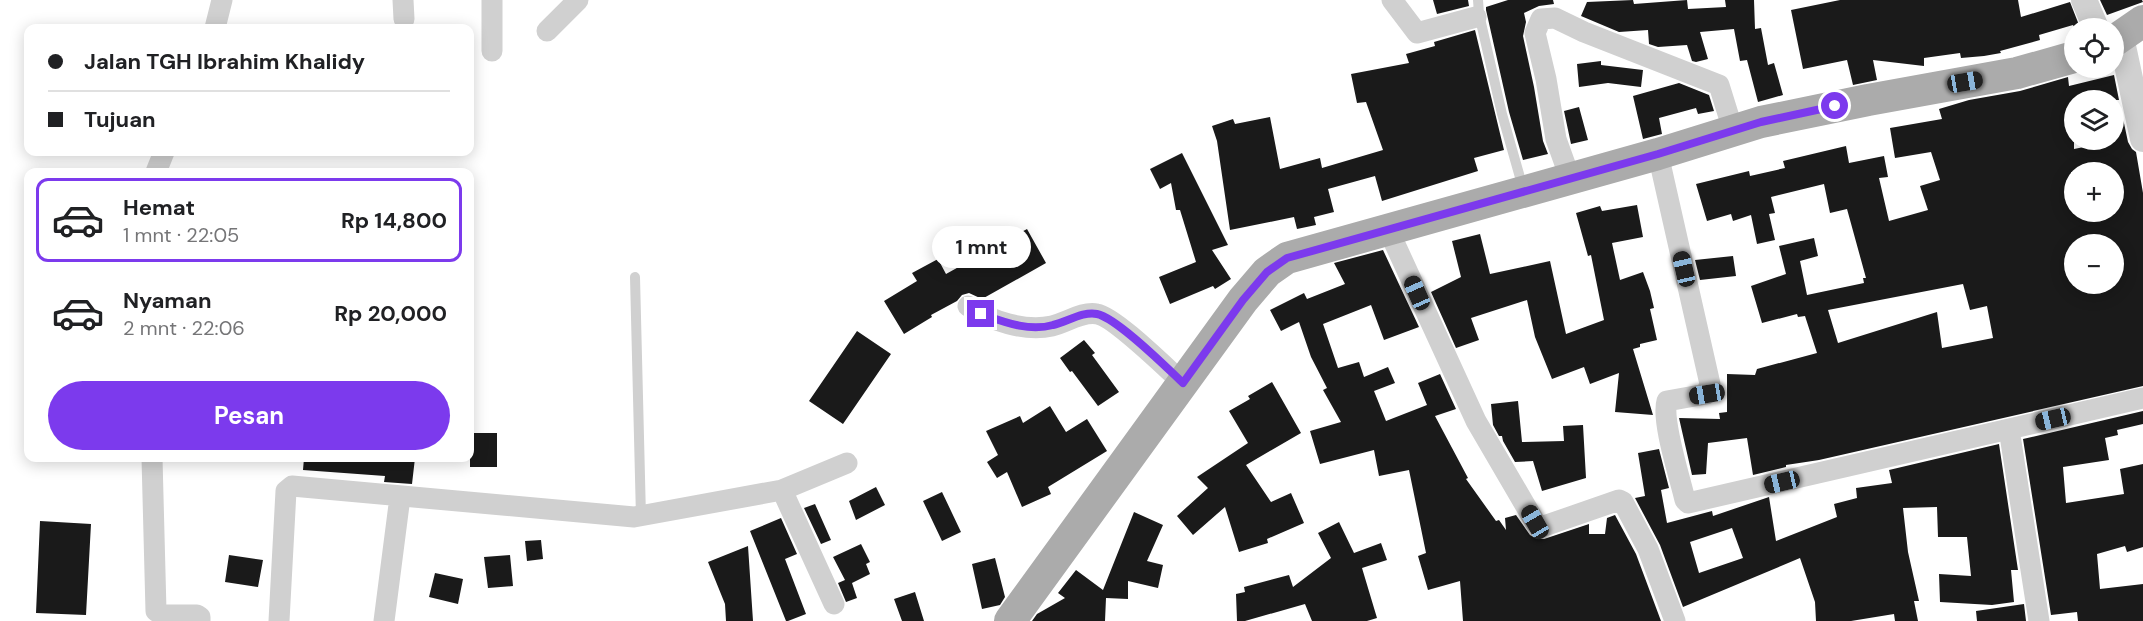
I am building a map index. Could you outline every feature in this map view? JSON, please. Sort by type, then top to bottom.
[{"type":"main road","points":[[1010,621],[1243,300],[1267,272],[1287,258],[1658,154],[1761,122],[2017,73],[2064,60]]},
{"type":"street","points":[[216,24],[222,0]]},
{"type":"street","points":[[492,0],[492,51]]},
{"type":"street","points":[[547,31],[579,0]]},
{"type":"street","points":[[1392,0],[1417,33],[1477,8]]},
{"type":"street","points":[[2084,0],[2104,18]]},
{"type":"street","points":[[1570,178],[1556,139],[1546,79],[1535,33],[1541,19],[1555,18],[1584,32],[1719,85],[1733,130]]},
{"type":"street","points":[[2124,54],[2143,139]]},
{"type":"street","points":[[1658,154],[1710,384],[1707,394],[1667,401],[1665,405],[1668,428],[1685,500],[1688,503],[2143,398]]},
{"type":"street","points":[[1388,229],[1476,421],[1535,522],[1539,526],[1544,525],[1619,500],[1626,507],[1648,549],[1675,621]]},
{"type":"street","points":[[969,306],[981,314],[1008,324],[1041,327],[1053,326],[1088,314],[1097,314],[1109,319],[1183,383]]},
{"type":"street","points":[[2009,429],[2039,621]]},
{"type":"street","points":[[152,462],[156,611],[162,615],[197,615],[200,616],[200,621]]},
{"type":"street","points":[[279,621],[288,488],[292,486],[641,517],[782,490],[847,463]]},
{"type":"street","points":[[782,490],[834,604]]},
{"type":"street","points":[[384,621],[400,497]]},
{"type":"lane","points":[[1477,8],[1502,114],[1524,191]]},
{"type":"lane","points":[[635,277],[641,517]]},
{"type":"building","points":[[1433,0],[1468,0],[1469,6],[1437,14]]},
{"type":"building","points":[[1508,0],[1553,0],[1554,4],[1539,6],[1524,13],[1526,22],[1523,36],[1543,141],[1548,154],[1523,160],[1509,112],[1486,10],[1486,7]]},
{"type":"building","points":[[1633,0],[1634,4],[1687,0],[1688,9],[1726,7],[1725,0],[1754,0],[1755,29],[1761,28],[1768,65],[1774,63],[1783,95],[1758,102],[1747,60],[1740,61],[1734,29],[1700,32],[1708,59],[1696,62],[1692,61],[1687,45],[1658,47],[1649,44],[1648,30],[1619,32],[1581,16],[1587,2]]},
{"type":"building","points":[[1840,0],[2018,0],[2021,17],[2070,2],[2076,18],[2064,18],[2064,28],[2039,35],[2040,40],[2000,51],[2001,53],[1961,58],[1960,53],[1924,58],[1924,66],[1873,60],[1877,80],[1853,85],[1847,60],[1803,69],[1791,10]]},
{"type":"building","points":[[2100,0],[2142,0],[2143,2],[2107,15]]},
{"type":"building","points":[[1475,30],[1504,150],[1474,158],[1478,171],[1382,201],[1375,176],[1328,189],[1334,212],[1314,217],[1316,225],[1297,229],[1294,217],[1230,230],[1217,141],[1212,126],[1233,119],[1235,124],[1270,117],[1280,169],[1320,158],[1322,168],[1383,150],[1366,102],[1357,103],[1351,74],[1409,63],[1406,54],[1435,46],[1434,42]]},
{"type":"building","points":[[1601,61],[1601,65],[1643,70],[1641,87],[1608,83],[1579,87],[1577,64]]},
{"type":"building","points":[[2068,78],[2069,86],[2102,78],[2115,78],[2117,90],[2064,90],[2064,150],[2124,150],[2124,123],[2128,142],[2136,152],[2143,193],[2143,386],[1819,460],[1786,465],[1786,467],[1753,475],[1747,438],[1708,443],[1706,474],[1692,475],[1679,418],[1720,419],[1719,413],[1727,412],[1727,374],[1755,375],[1757,369],[1817,353],[1805,316],[1798,317],[1797,314],[1762,323],[1751,286],[1786,274],[1779,246],[1814,238],[1818,256],[1800,261],[1807,295],[1864,283],[1863,278],[1866,278],[1847,209],[1830,213],[1824,184],[1771,197],[1775,213],[1769,214],[1775,240],[1757,244],[1751,215],[1733,221],[1731,214],[1707,221],[1696,184],[1749,171],[1750,176],[1785,168],[1783,161],[1846,146],[1849,163],[1884,156],[1888,177],[1879,178],[1889,221],[1928,210],[1920,186],[1940,180],[1931,152],[1895,158],[1890,128],[1942,119],[1939,109],[1969,100],[2020,91]],"holes":[[[1963,284],[1970,310],[1987,306],[1993,338],[1942,348],[1937,312],[1838,343],[1828,310]]]},
{"type":"building","points":[[1679,83],[1709,95],[1714,111],[1698,114],[1696,108],[1659,118],[1662,134],[1643,139],[1633,96]]},
{"type":"building","points":[[1579,107],[1588,140],[1571,144],[1564,111]]},
{"type":"building","points":[[1182,153],[1228,245],[1212,250],[1231,279],[1215,289],[1213,286],[1170,304],[1159,277],[1196,262],[1180,210],[1176,210],[1171,183],[1160,189],[1150,169]]},
{"type":"building","points":[[1637,205],[1643,237],[1612,243],[1620,280],[1643,272],[1650,291],[1654,308],[1650,309],[1657,340],[1640,344],[1640,347],[1633,349],[1653,415],[1615,412],[1619,373],[1590,384],[1584,367],[1552,379],[1535,337],[1527,300],[1471,318],[1479,340],[1456,348],[1431,292],[1461,277],[1452,241],[1480,234],[1490,274],[1550,261],[1566,334],[1604,320],[1591,255],[1588,256],[1576,213],[1600,206],[1602,211]]},
{"type":"building","points":[[1027,229],[1046,263],[982,299],[969,293],[962,295],[957,301],[931,315],[932,317],[904,334],[884,301],[917,281],[912,273],[938,259],[946,274]]},
{"type":"building","points":[[1383,250],[1419,327],[1384,340],[1371,305],[1323,324],[1338,368],[1359,362],[1364,377],[1388,367],[1395,383],[1374,391],[1386,421],[1427,405],[1418,383],[1440,374],[1456,409],[1435,416],[1468,478],[1466,479],[1496,521],[1499,520],[1506,530],[1505,518],[1516,515],[1530,535],[1544,539],[1589,524],[1589,534],[1605,534],[1607,518],[1615,515],[1636,554],[1661,621],[1463,621],[1460,581],[1428,590],[1418,556],[1426,553],[1409,470],[1379,476],[1374,450],[1320,464],[1310,431],[1341,422],[1323,390],[1327,388],[1311,357],[1299,322],[1281,331],[1270,310],[1304,293],[1307,299],[1345,284],[1334,263]]},
{"type":"building","points":[[1733,256],[1736,276],[1700,280],[1695,260]]},
{"type":"building","points":[[857,331],[891,354],[843,424],[809,401]]},
{"type":"building","points":[[1084,340],[1095,353],[1092,355],[1119,392],[1098,406],[1060,358]]},
{"type":"building","points":[[1272,382],[1301,433],[1246,465],[1271,502],[1291,493],[1304,523],[1267,539],[1268,543],[1239,552],[1225,507],[1193,535],[1177,516],[1208,488],[1197,477],[1248,443],[1229,411],[1250,399],[1248,396]]},
{"type":"building","points":[[1518,401],[1522,442],[1564,441],[1563,426],[1583,425],[1586,478],[1542,491],[1533,461],[1515,462],[1502,436],[1499,436],[1493,425],[1491,404]]},
{"type":"building","points":[[1050,406],[1066,432],[1087,419],[1107,451],[1048,487],[1051,494],[1022,507],[1007,472],[997,478],[987,462],[998,455],[986,431],[1020,416],[1023,423]]},
{"type":"building","points":[[2143,411],[2143,424],[2117,430],[2118,435],[2105,438],[2109,460],[2063,467],[2066,503],[2124,494],[2120,469],[2143,464],[2143,547],[2127,552],[2125,546],[2097,554],[2100,589],[2143,584],[2143,621],[2078,621],[2077,612],[2051,615],[2023,439]]},
{"type":"building","points":[[474,433],[497,433],[497,467],[470,467],[470,462],[474,462]]},
{"type":"building","points":[[1999,444],[2018,570],[2011,570],[2014,602],[1992,605],[1940,602],[1939,574],[1971,576],[1967,537],[1938,537],[1937,507],[1903,508],[1908,552],[1919,601],[1914,601],[1918,621],[1895,621],[1894,614],[1851,621],[1816,621],[1815,602],[1800,558],[1683,607],[1660,545],[1635,498],[1645,496],[1638,453],[1659,449],[1669,488],[1661,490],[1667,523],[1712,511],[1713,516],[1769,497],[1776,541],[1837,517],[1834,504],[1857,498],[1856,488],[1892,483],[1889,470]],"holes":[[[1732,528],[1743,558],[1699,573],[1690,542]]]},
{"type":"building","points":[[304,462],[415,462],[412,484],[384,482],[385,476],[303,470]]},
{"type":"building","points":[[876,487],[885,505],[856,520],[849,501]]},
{"type":"building","points":[[942,492],[961,532],[942,541],[923,501]]},
{"type":"building","points":[[815,504],[831,540],[821,544],[804,508]]},
{"type":"building","points":[[1134,512],[1163,525],[1147,561],[1163,565],[1158,588],[1128,581],[1128,599],[1106,598],[1105,621],[1032,621],[1037,614],[1065,598],[1058,593],[1076,570],[1103,590]]},
{"type":"building","points":[[781,518],[797,554],[785,559],[806,614],[788,621],[786,621],[750,531]]},
{"type":"building","points":[[40,521],[91,524],[86,615],[36,613]]},
{"type":"building","points":[[1339,522],[1354,553],[1381,543],[1387,560],[1362,568],[1377,618],[1367,621],[1312,621],[1305,604],[1245,621],[1237,621],[1236,594],[1245,592],[1244,587],[1289,575],[1293,587],[1331,558],[1318,533]]},
{"type":"building","points":[[541,540],[543,559],[527,561],[525,541]]},
{"type":"building","points":[[861,544],[870,562],[866,564],[870,574],[852,583],[857,598],[846,602],[838,583],[845,580],[833,557]]},
{"type":"building","points":[[748,546],[753,621],[726,621],[725,604],[708,562]]},
{"type":"building","points":[[229,555],[263,560],[258,587],[225,582]]},
{"type":"building","points":[[510,555],[513,586],[488,588],[484,557]]},
{"type":"building","points":[[995,558],[1005,597],[1000,605],[982,609],[972,564]]},
{"type":"building","points":[[435,573],[463,579],[458,604],[429,597]]},
{"type":"building","points":[[915,592],[924,621],[902,621],[894,599]]},
{"type":"building","points":[[2024,604],[2026,621],[1977,621],[1976,611]]},
{"type":"route","points":[[981,314],[1008,324],[1041,327],[1053,326],[1088,314],[1097,314],[1109,319],[1183,383],[1243,300],[1267,272],[1287,258],[1658,154],[1761,122],[1835,106]]}]
